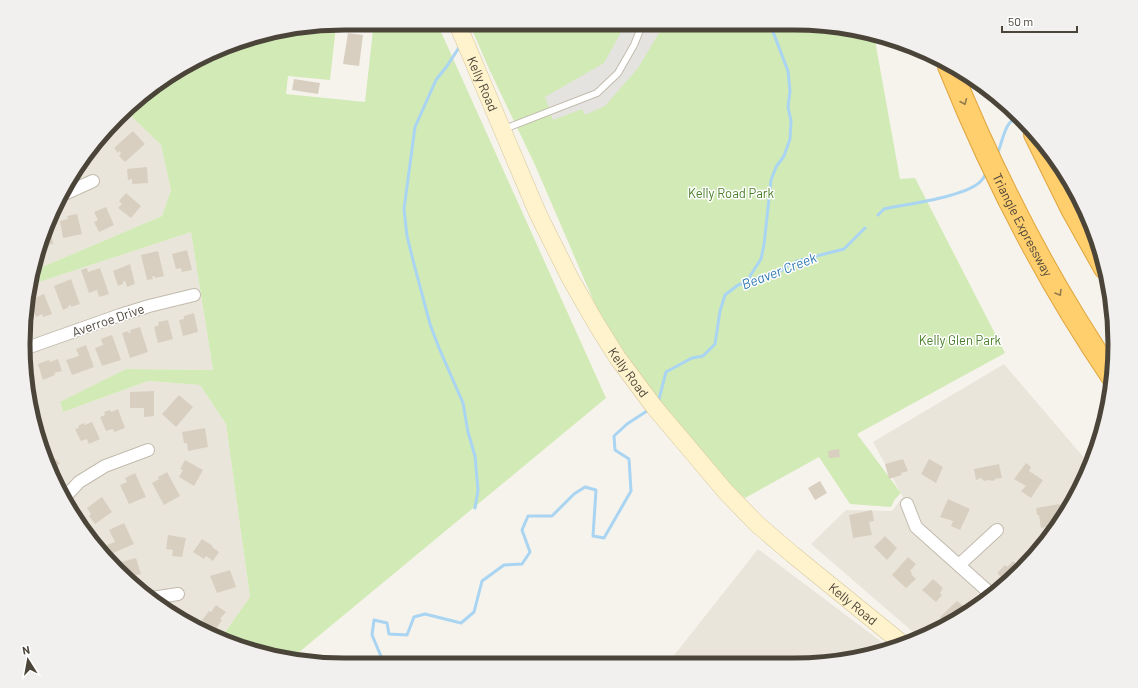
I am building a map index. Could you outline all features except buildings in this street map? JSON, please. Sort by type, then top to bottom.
[{"type":"highway","name":"Triangle Expressway","points":[[952,73],[986,152],[1031,244],[1078,325],[1107,369]]},
{"type":"highway","points":[[1048,159],[1091,243]]},
{"type":"street","name":"Kelly Road","points":[[460,30],[545,228],[597,325],[617,357],[655,408],[726,492],[774,539],[898,640]]},
{"type":"street","points":[[69,193],[93,181]]},
{"type":"street","name":"Averroe Drive","points":[[30,347],[149,306],[194,296]]},
{"type":"street","points":[[68,494],[79,482],[105,466],[148,450]]},
{"type":"street","points":[[907,504],[916,527],[988,591]]},
{"type":"street","points":[[960,565],[997,530]]},
{"type":"street","points":[[159,597],[178,594]]},
{"type":"lane","points":[[503,130],[597,93],[618,73],[634,45],[640,30]]},
{"type":"shaded area","points":[[622,30],[671,30],[659,33],[638,68],[605,106],[585,115],[582,109],[553,120],[545,97],[604,63]]},
{"type":"shaded area","points":[[130,115],[161,145],[171,190],[162,216],[40,268],[54,224],[72,187],[95,153]]},
{"type":"shaded area","points":[[191,232],[213,370],[126,369],[60,403],[63,412],[148,381],[200,385],[226,424],[250,597],[224,634],[187,616],[153,593],[137,580],[108,551],[95,535],[72,501],[62,483],[41,425],[33,385],[30,344],[36,283]]},
{"type":"shaded area","points":[[1004,364],[1086,460],[1076,483],[1055,518],[1030,551],[1016,566],[985,593],[968,605],[933,626],[915,634],[811,544],[846,510],[892,511],[903,497],[873,442]]},
{"type":"shaded area","points":[[758,549],[885,644],[855,652],[815,657],[672,658]]},
{"type":"green space","points":[[336,30],[330,80],[288,76],[286,94],[365,102],[373,30],[440,30],[606,398],[297,654],[263,647],[224,634],[250,597],[226,424],[200,385],[148,381],[63,412],[60,402],[126,369],[213,370],[191,232],[36,283],[40,268],[162,216],[171,190],[161,145],[130,115],[153,95],[187,72],[224,54],[283,36]]},
{"type":"green space","name":"Kelly Road Park","points":[[472,30],[794,30],[835,33],[875,41],[900,179],[915,178],[1005,353],[857,434],[901,493],[895,499],[891,507],[850,504],[819,457],[745,498],[725,483],[616,347],[594,302],[535,165]]},
{"type":"waterway","points":[[468,35],[471,30]]},
{"type":"waterway","points":[[749,282],[750,276],[761,259],[764,245],[771,180],[776,167],[784,156],[790,139],[791,121],[788,107],[790,91],[788,71],[772,30]]},
{"type":"waterway","points":[[460,46],[436,80],[415,127],[404,209],[407,236],[430,324],[463,403],[468,432],[475,456],[478,490],[475,508]]},
{"type":"waterway","name":"Beaver Creek","points":[[997,155],[1005,132],[1013,120]]},
{"type":"waterway","name":"Beaver Creek","points":[[878,215],[884,209],[950,196],[963,191],[973,187],[981,181],[986,173]]},
{"type":"waterway","name":"Beaver Creek","points":[[659,399],[666,372],[692,358],[703,356],[715,344],[720,311],[725,295],[738,285],[777,273],[797,261],[844,249],[865,228]]},
{"type":"waterway","name":"Beaver Creek","points":[[382,658],[372,635],[374,620],[387,623],[389,634],[407,635],[414,617],[425,614],[461,623],[474,612],[482,581],[504,565],[522,564],[530,552],[522,530],[528,516],[552,516],[574,494],[585,487],[596,490],[593,536],[604,538],[631,491],[629,459],[615,450],[614,436],[627,424],[650,409]]},
{"type":"park label","name":"Kelly Glen Park","points":[[960,340]]}]
